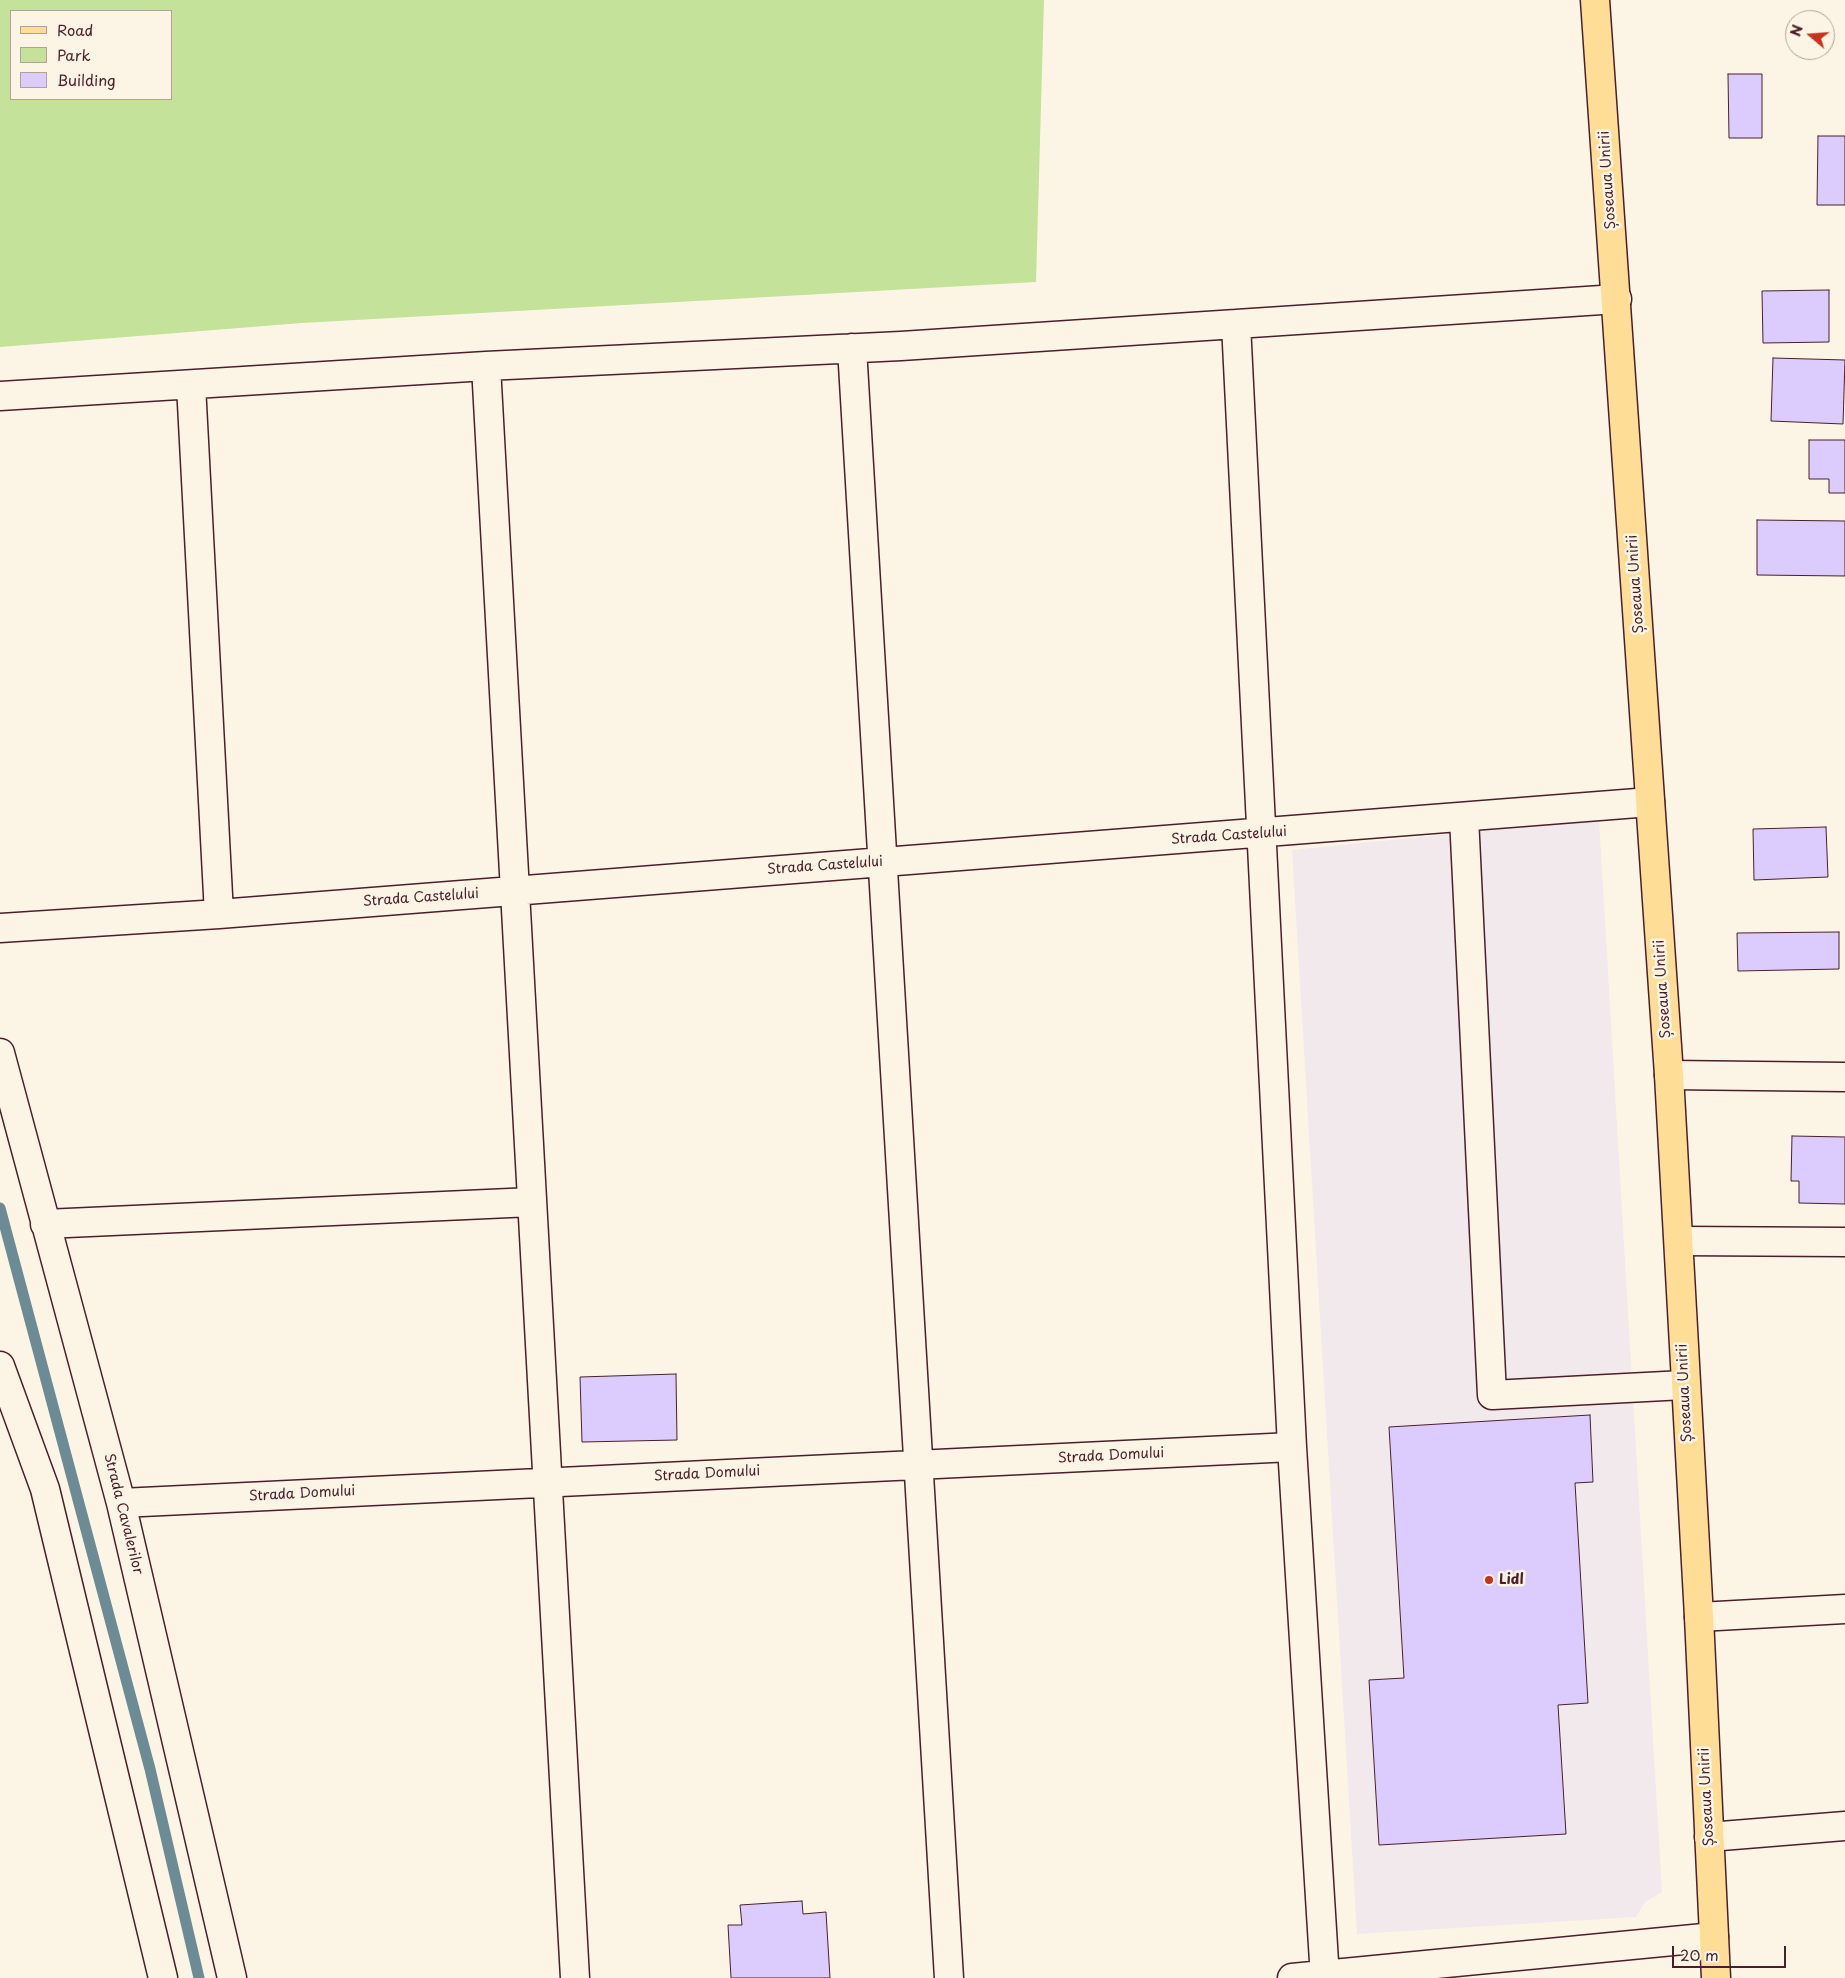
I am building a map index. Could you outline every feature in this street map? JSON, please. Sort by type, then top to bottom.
[{"type":"main road","name":"Șoseaua Unirii","points":[[1595,0],[1669,1075],[1679,1241],[1684,1385],[1699,1617],[1716,1978]]},
{"type":"street","points":[[0,396],[486,366],[852,348],[1617,299]]},
{"type":"street","points":[[1236,324],[1263,833],[1292,1448],[1325,1976]]},
{"type":"street","points":[[852,348],[950,1978]]},
{"type":"street","points":[[486,366],[575,1978]]},
{"type":"street","points":[[191,385],[219,914]]},
{"type":"street","name":"Strada Castelului","points":[[0,928],[219,914],[1650,802]]},
{"type":"street","points":[[1464,817],[1492,1395],[1684,1385]]},
{"type":"street","name":"Strada Cavalerilor","points":[[0,1053],[121,1503],[232,1978]]},
{"type":"street","points":[[1669,1075],[1845,1077]]},
{"type":"street","points":[[45,1224],[532,1202]]},
{"type":"street","points":[[1679,1241],[1845,1242]]},
{"type":"street","points":[[0,1366],[45,1488],[163,1978]]},
{"type":"street","name":"Strada Domului","points":[[121,1503],[548,1481],[1292,1448]]},
{"type":"street","points":[[1699,1617],[1845,1609]]},
{"type":"street","points":[[1709,1837],[1845,1826]]},
{"type":"street","points":[[1292,1978],[1714,1937]]},
{"type":"shaded area","points":[[1599,819],[1662,1892],[1645,1902],[1636,1917],[1357,1934],[1292,850]]},
{"type":"green space","points":[[0,0],[1044,0],[1036,282],[302,323],[0,347]]},
{"type":"building","points":[[1728,74],[1762,74],[1762,138],[1729,138]]},
{"type":"building","points":[[1818,136],[1845,136],[1845,205],[1817,205]]},
{"type":"building","points":[[1829,290],[1829,342],[1763,343],[1762,291]]},
{"type":"building","points":[[1773,358],[1845,360],[1843,424],[1771,421]]},
{"type":"building","points":[[1809,440],[1845,440],[1845,493],[1829,493],[1829,479],[1809,479]]},
{"type":"building","points":[[1757,520],[1845,521],[1845,576],[1757,575]]},
{"type":"building","points":[[1826,827],[1828,877],[1754,880],[1753,829]]},
{"type":"building","points":[[1839,932],[1839,969],[1738,971],[1737,933]]},
{"type":"building","points":[[1792,1136],[1845,1137],[1845,1204],[1799,1203],[1799,1181],[1791,1181]]},
{"type":"building","points":[[676,1374],[677,1440],[582,1442],[580,1377]]},
{"type":"building","name":"Lidl","points":[[1590,1415],[1593,1482],[1575,1483],[1588,1703],[1558,1705],[1566,1834],[1379,1845],[1369,1680],[1404,1678],[1389,1427]]},
{"type":"building","points":[[802,1901],[803,1914],[826,1912],[830,1978],[731,1978],[728,1925],[742,1925],[740,1905]]},
{"type":"waterway","points":[[0,1208],[150,1769],[199,1978]]},
{"type":"place","name":"Lidl","points":[[1489,1580]]}]
